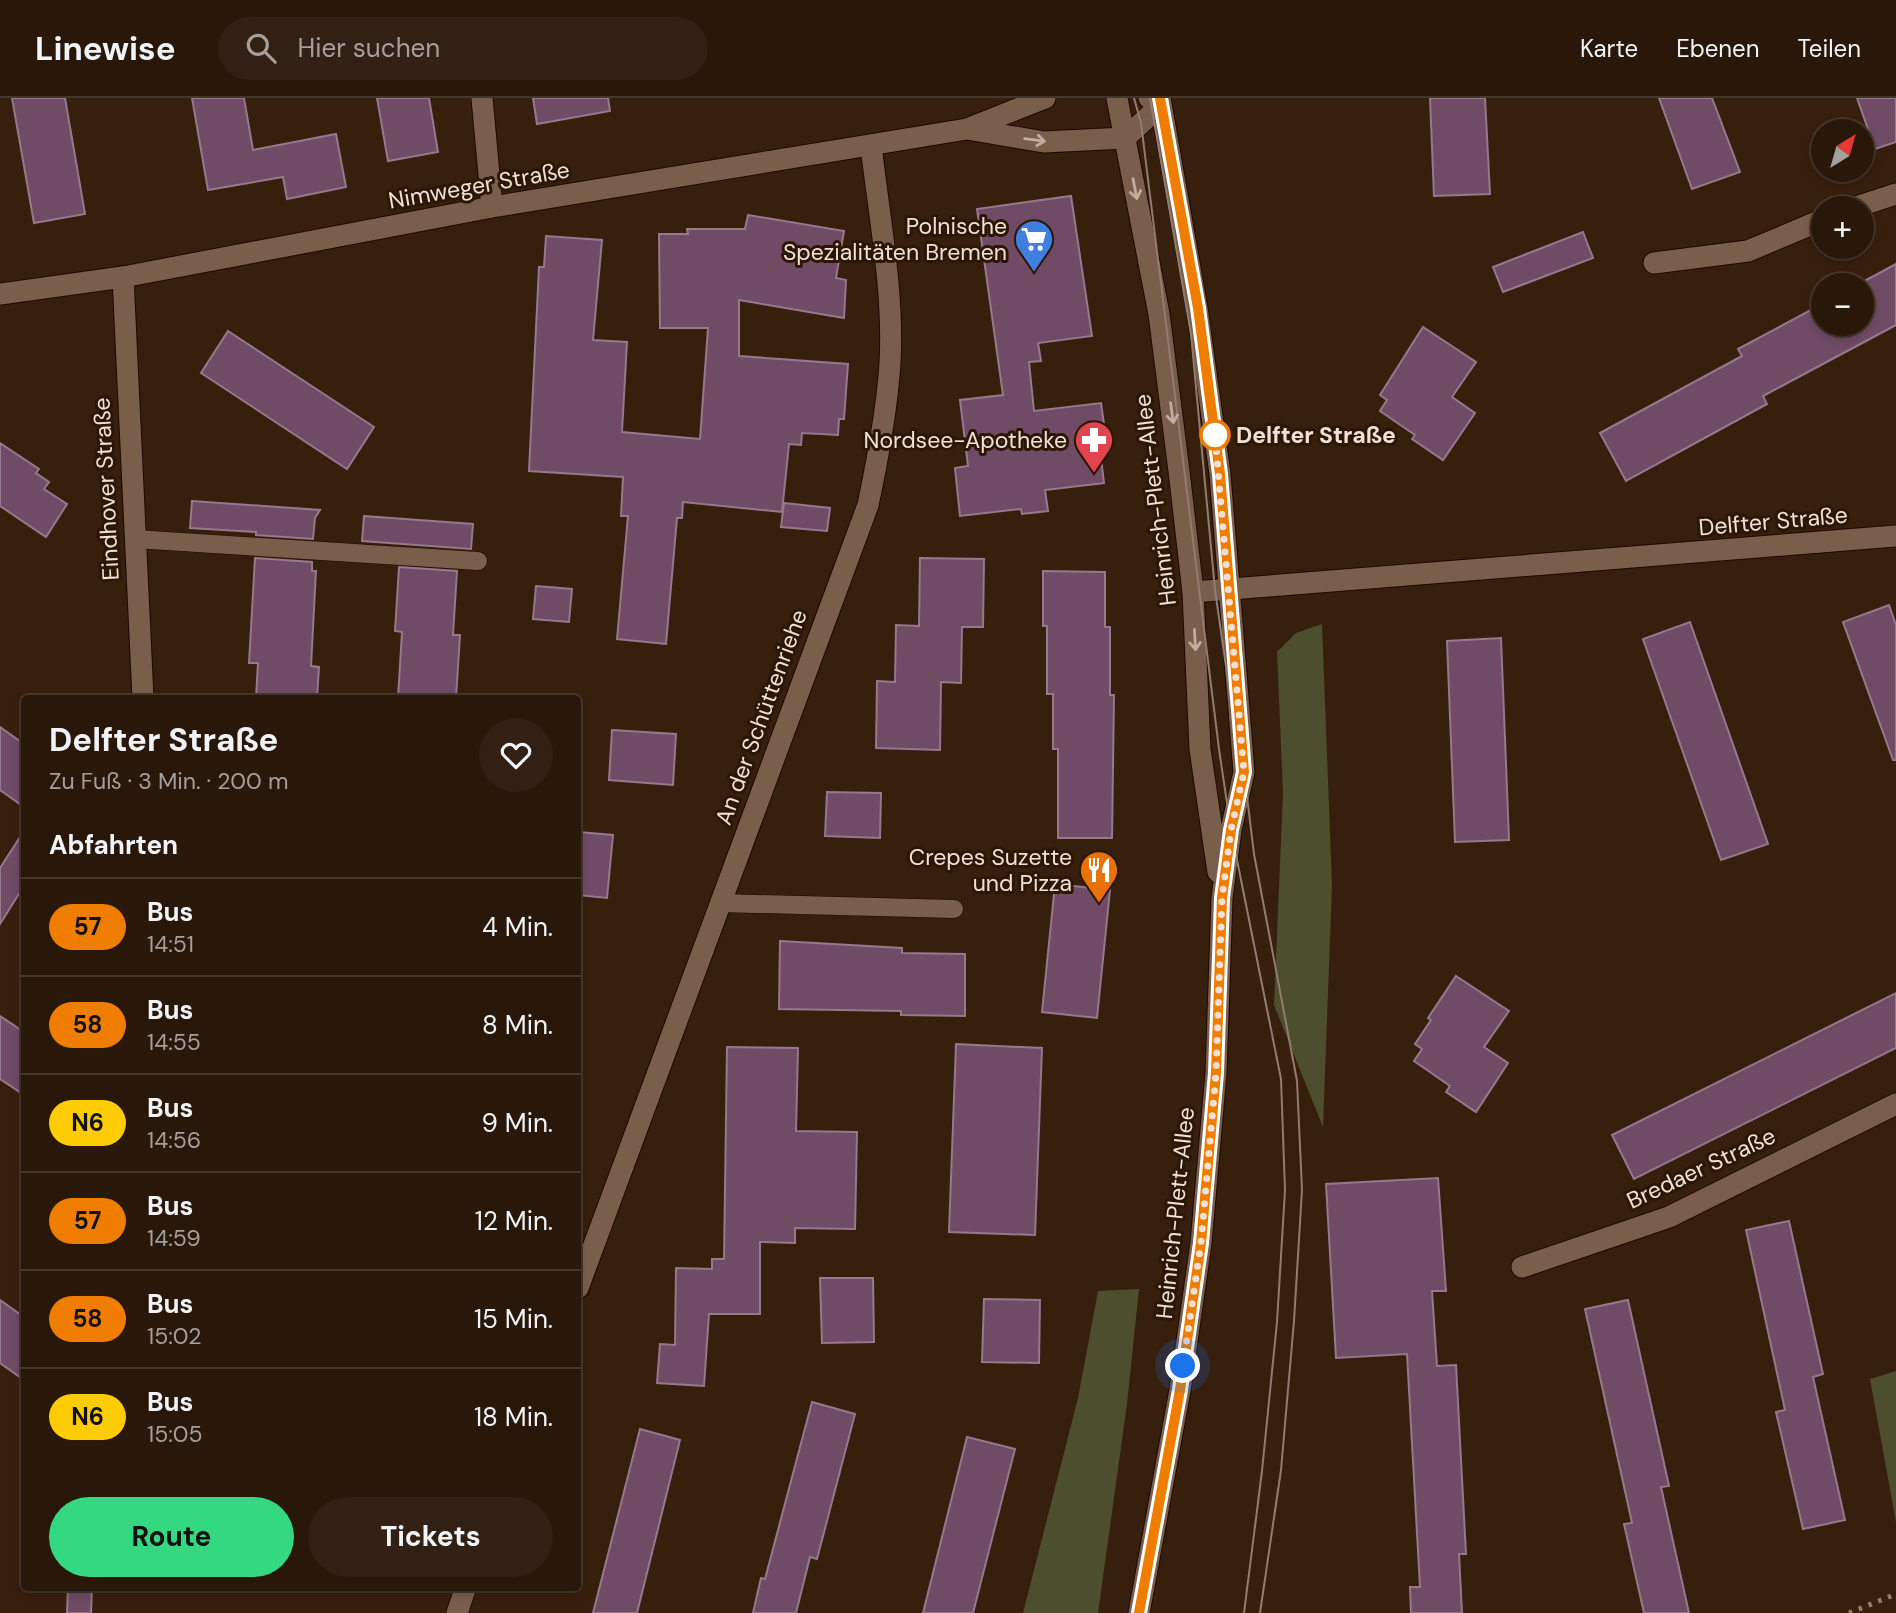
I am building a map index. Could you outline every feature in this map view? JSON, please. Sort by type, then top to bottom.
[{"type":"street","points":[[482,98],[492,208]]},
{"type":"street","name":"Nimweger Straße","points":[[0,294],[122,277],[492,208],[967,129],[1045,98]]},
{"type":"street","name":"Heinrich-Plett-Allee","points":[[1117,98],[1159,314],[1193,592],[1200,748],[1222,898]]},
{"type":"street","points":[[1125,138],[1157,100]]},
{"type":"street","name":"Heinrich-Plett-Allee","points":[[1139,1613],[1180,1390],[1201,1243],[1216,1073],[1222,898],[1231,830],[1244,772],[1220,474],[1198,308],[1157,100]]},
{"type":"street","name":"Nimweger Straße","points":[[967,129],[1044,142],[1125,138]]},
{"type":"street","name":"An der Schüttenriehe","points":[[581,1279],[867,505],[883,431],[890,362],[890,306],[871,145]]},
{"type":"street","points":[[1874,201],[1896,194]]},
{"type":"street","points":[[1654,263],[1748,251],[1811,224]]},
{"type":"street","name":"Eindhover Straße","points":[[122,277],[143,695]]},
{"type":"street","name":"Delfter Straße","points":[[1193,592],[1896,536]]},
{"type":"street","name":"Bredaer Straße","points":[[1522,1267],[1669,1217],[1896,1104]]},
{"type":"street","points":[[457,1613],[465,1591]]},
{"type":"lane","points":[[135,539],[478,561]]},
{"type":"lane","points":[[720,903],[954,909]]},
{"type":"green space","points":[[1322,624],[1332,885],[1323,1127],[1274,1005],[1283,793],[1277,652],[1296,633]]},
{"type":"green space","points":[[1139,1289],[1127,1404],[1098,1613],[1023,1613],[1078,1398],[1098,1291]]},
{"type":"green space","points":[[1896,1371],[1896,1522],[1870,1379]]},
{"type":"building","points":[[12,98],[65,98],[85,214],[34,223]]},
{"type":"building","points":[[192,98],[244,98],[253,150],[336,134],[346,187],[287,199],[283,177],[208,190]]},
{"type":"building","points":[[377,98],[429,98],[438,152],[388,161]]},
{"type":"building","points":[[533,98],[608,98],[610,111],[537,124]]},
{"type":"building","points":[[1430,98],[1485,98],[1490,194],[1434,196]]},
{"type":"building","points":[[1659,98],[1712,98],[1740,172],[1692,189]]},
{"type":"building","points":[[1857,98],[1896,98],[1896,142],[1875,149],[1874,119],[1864,119]]},
{"type":"building","points":[[1071,196],[1092,336],[1038,343],[1041,361],[1029,362],[1034,411],[1101,403],[1105,431],[1098,432],[1104,483],[1045,490],[1048,511],[1022,514],[1021,509],[960,516],[955,468],[968,466],[960,400],[1003,395],[977,209]]},
{"type":"building","points":[[748,215],[844,231],[836,278],[846,280],[844,318],[739,300],[739,356],[848,364],[844,419],[839,419],[838,435],[802,433],[801,445],[789,444],[782,512],[683,502],[682,518],[677,518],[666,644],[617,639],[628,516],[621,516],[623,477],[529,471],[539,267],[544,267],[546,236],[602,240],[593,340],[627,342],[622,432],[700,439],[708,328],[660,328],[659,234],[688,234],[687,229],[745,229]]},
{"type":"building","points":[[1583,232],[1593,258],[1503,292],[1493,267]]},
{"type":"building","points":[[1896,264],[1896,325],[1763,396],[1767,404],[1626,481],[1600,433],[1742,356],[1738,349],[1811,310],[1811,336],[1874,336],[1874,276]]},
{"type":"building","points":[[1423,327],[1476,362],[1452,397],[1475,413],[1443,460],[1412,439],[1415,435],[1380,411],[1387,400],[1380,395]]},
{"type":"building","points":[[228,331],[374,427],[347,469],[201,373]]},
{"type":"building","points":[[0,443],[39,469],[36,473],[49,482],[44,489],[67,504],[46,537],[0,506]]},
{"type":"building","points":[[192,501],[320,510],[315,518],[313,539],[256,535],[256,532],[190,528]]},
{"type":"building","points":[[784,503],[830,508],[827,531],[781,527]]},
{"type":"building","points":[[364,516],[473,524],[471,549],[362,541]]},
{"type":"building","points":[[255,558],[312,562],[312,571],[316,571],[311,666],[319,667],[317,695],[256,695],[258,663],[249,663]]},
{"type":"building","points":[[920,558],[984,559],[983,627],[962,627],[961,683],[941,682],[940,750],[876,748],[877,681],[895,682],[896,625],[919,626]]},
{"type":"building","points":[[399,567],[457,571],[453,635],[460,635],[456,695],[398,695],[402,632],[395,631]]},
{"type":"building","points":[[1043,571],[1105,572],[1105,627],[1110,627],[1110,695],[1114,695],[1112,838],[1058,838],[1058,749],[1053,749],[1053,694],[1047,694],[1047,626],[1043,626]]},
{"type":"building","points":[[536,586],[572,589],[569,622],[533,619]]},
{"type":"building","points":[[1889,605],[1896,625],[1896,760],[1893,760],[1843,622]]},
{"type":"building","points":[[1690,622],[1768,844],[1721,860],[1643,639]]},
{"type":"building","points":[[1501,638],[1509,840],[1455,842],[1447,641]]},
{"type":"building","points":[[0,727],[21,742],[21,805],[0,790]]},
{"type":"building","points":[[612,730],[676,734],[673,785],[609,780]]},
{"type":"building","points":[[827,792],[881,793],[880,838],[825,836]]},
{"type":"building","points":[[581,832],[613,835],[607,898],[581,895]]},
{"type":"building","points":[[21,836],[21,891],[0,924],[0,868]]},
{"type":"building","points":[[1055,884],[1110,890],[1097,1018],[1042,1012]]},
{"type":"building","points":[[780,941],[902,948],[902,953],[965,954],[965,1016],[901,1015],[901,1011],[779,1009]]},
{"type":"building","points":[[1456,976],[1509,1011],[1484,1047],[1508,1063],[1476,1112],[1446,1092],[1450,1086],[1414,1061],[1422,1049],[1415,1044],[1431,1020],[1428,1018]]},
{"type":"building","points":[[1896,993],[1896,1048],[1634,1179],[1612,1135]]},
{"type":"building","points":[[0,1016],[21,1030],[21,1093],[0,1079]]},
{"type":"building","points":[[956,1044],[1042,1048],[1035,1235],[949,1232]]},
{"type":"building","points":[[727,1047],[798,1048],[796,1131],[857,1132],[855,1229],[795,1228],[795,1243],[760,1242],[760,1314],[709,1314],[704,1386],[657,1383],[660,1344],[675,1345],[676,1268],[712,1269],[712,1259],[724,1259]]},
{"type":"building","points":[[1438,1178],[1446,1291],[1432,1291],[1437,1366],[1456,1365],[1466,1554],[1459,1554],[1462,1613],[1411,1613],[1410,1587],[1420,1587],[1407,1354],[1336,1358],[1326,1184]]},
{"type":"building","points":[[1789,1221],[1823,1374],[1813,1377],[1845,1520],[1803,1529],[1776,1412],[1785,1410],[1746,1230]]},
{"type":"building","points":[[820,1278],[873,1278],[874,1342],[822,1343]]},
{"type":"building","points":[[984,1299],[1040,1300],[1039,1363],[982,1362]]},
{"type":"building","points":[[0,1300],[21,1315],[21,1378],[0,1363]]},
{"type":"building","points":[[1628,1300],[1669,1486],[1661,1487],[1689,1613],[1644,1613],[1624,1524],[1632,1523],[1585,1309]]},
{"type":"building","points":[[812,1402],[855,1414],[817,1559],[810,1557],[796,1613],[753,1613],[761,1578],[765,1579]]},
{"type":"building","points":[[640,1429],[680,1440],[637,1613],[593,1613]]},
{"type":"building","points":[[967,1437],[1015,1449],[973,1613],[923,1613]]},
{"type":"building","points":[[68,1591],[92,1591],[91,1613],[67,1613]]},
{"type":"tram line","points":[[1134,98],[1141,123],[1231,830],[1281,1079],[1285,1190],[1277,1322],[1244,1613]]},
{"type":"tram line","points":[[1150,98],[1191,334],[1215,590],[1235,729],[1244,772],[1254,854],[1297,1081],[1302,1190],[1294,1321],[1281,1470],[1260,1613]]},
{"type":"railway","points":[[1849,1613],[1896,1594]]},
{"type":"bus line","name":"57","points":[[1139,1613],[1180,1390],[1201,1243],[1216,1073],[1222,898],[1231,830],[1244,772],[1220,474],[1198,308],[1160,98]]},
{"type":"place","name":"Polnische Spezialitäten Bremen","points":[[1034,273]]},
{"type":"place","name":"Delfter Straße","points":[[1215,435]]},
{"type":"place","name":"Nordsee-Apotheke","points":[[1094,474]]},
{"type":"place","name":"Crepes Suzette und Pizza","points":[[1099,904]]},
{"type":"route","points":[[1183,1366],[1201,1243],[1216,1073],[1222,898],[1231,830],[1244,772],[1215,435]]}]
